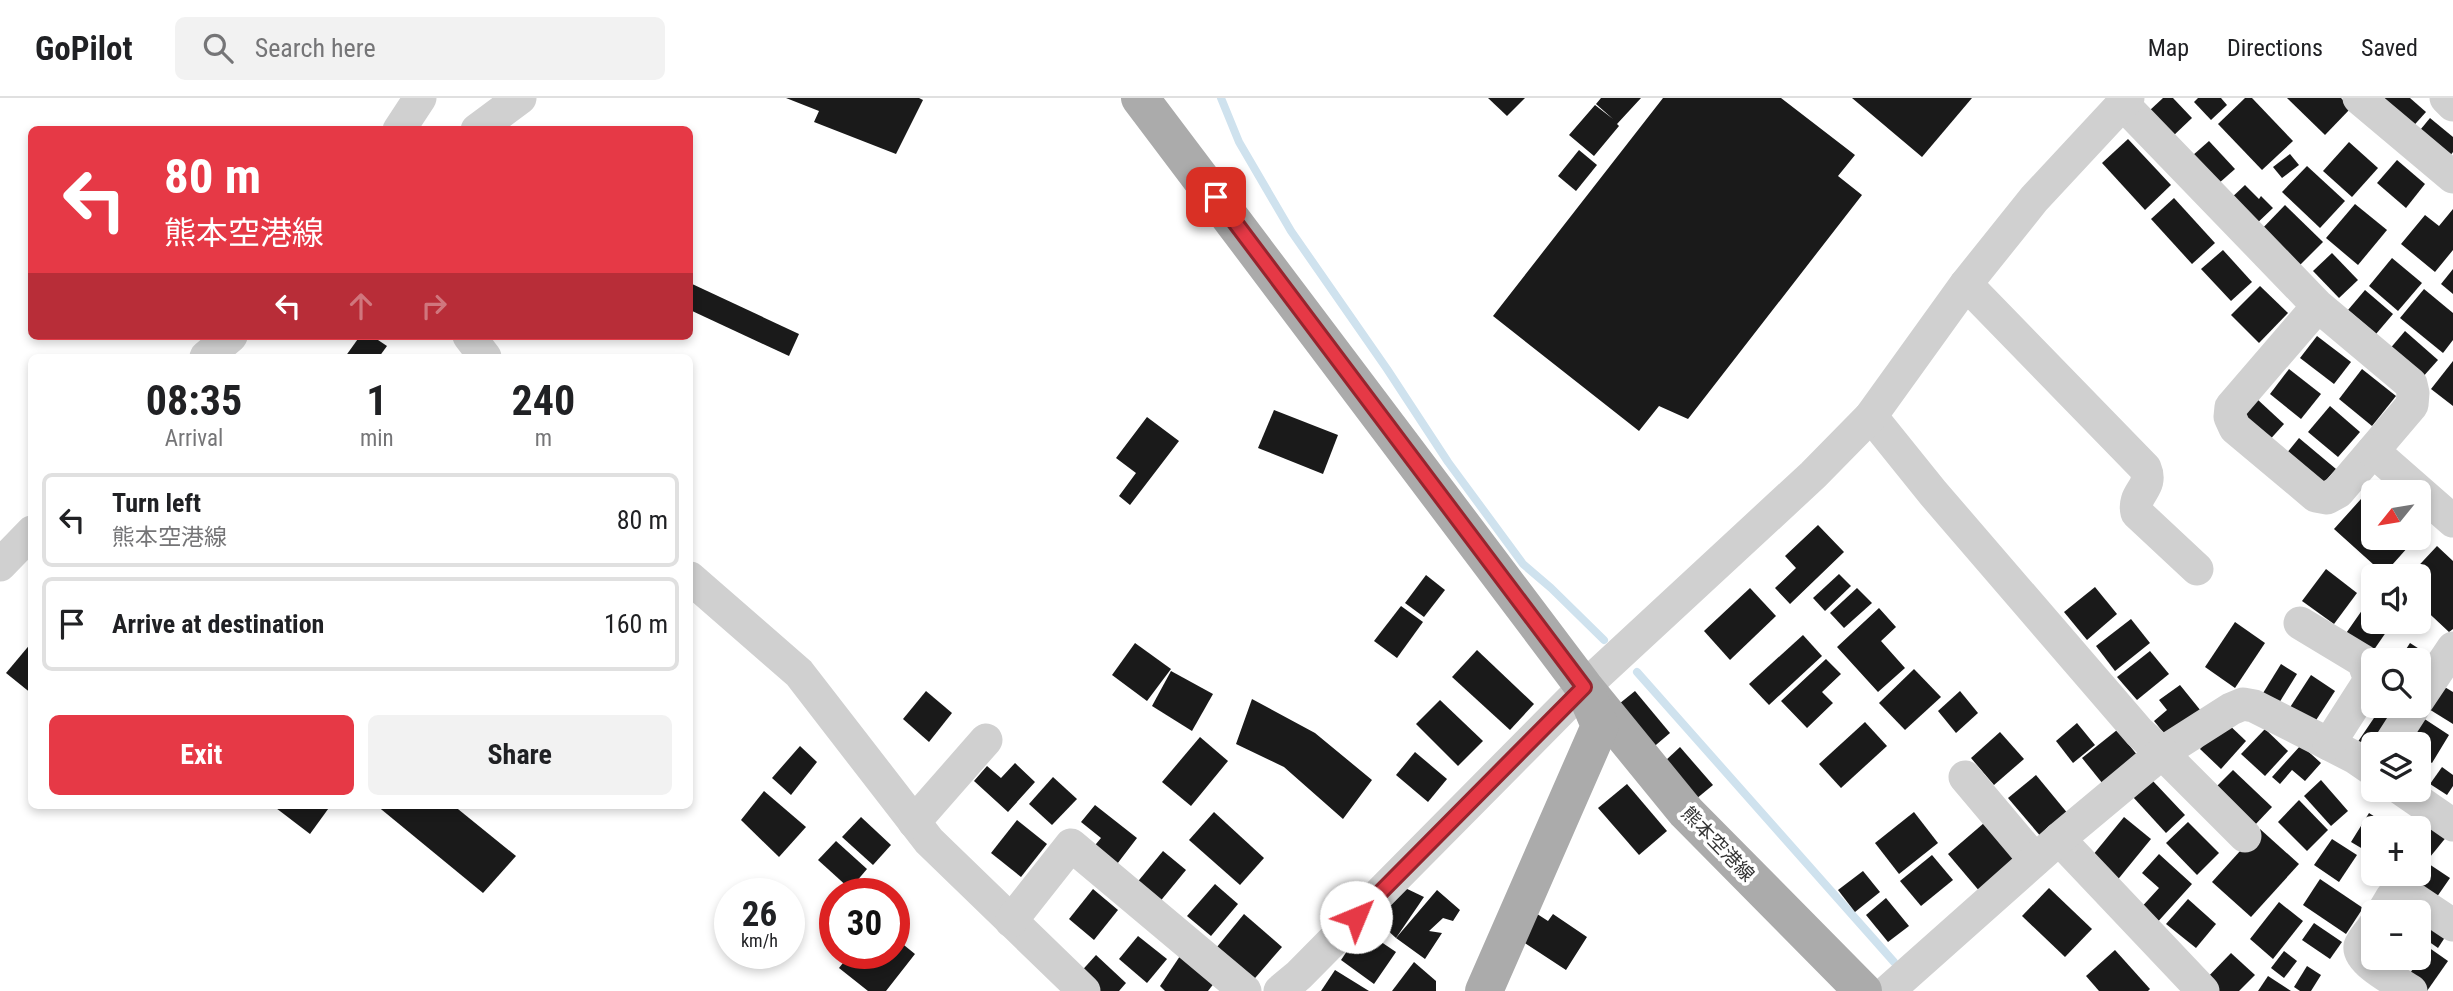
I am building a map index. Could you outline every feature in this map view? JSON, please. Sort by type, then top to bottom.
[{"type":"main road","name":"熊本空港線","points":[[1140,98],[1584,687],[1686,812],[1863,991]]},
{"type":"main road","name":"熊本空港線","points":[[1484,991],[1600,726],[1584,687]]},
{"type":"street","points":[[403,126],[421,98]]},
{"type":"street","points":[[482,126],[520,98]]},
{"type":"street","points":[[2359,98],[2453,177]]},
{"type":"street","points":[[2446,98],[2453,105]]},
{"type":"street","points":[[1280,991],[1300,975],[1584,687],[1813,475],[1871,416],[1966,284],[2034,199],[2125,101],[2318,306],[2411,384],[2412,405],[2338,492],[2327,498],[2316,496],[2235,428],[2230,416],[2231,407],[2318,306]]},
{"type":"street","points":[[1966,284],[2145,468],[2147,484],[2137,497],[2137,513],[2197,569]]},
{"type":"street","points":[[210,354],[226,340]]},
{"type":"street","points":[[472,340],[483,354]]},
{"type":"street","points":[[1871,416],[1933,493],[2130,722],[2245,836]]},
{"type":"street","points":[[2373,451],[2453,522]]},
{"type":"street","points":[[0,565],[28,536]]},
{"type":"street","points":[[693,581],[799,673],[929,841],[1084,991]]},
{"type":"street","points":[[2300,623],[2364,662],[2370,680],[2329,744]]},
{"type":"street","points":[[2431,681],[2453,648]]},
{"type":"street","points":[[1888,991],[2047,849],[2162,753],[2231,709],[2243,704],[2254,706],[2361,763]]},
{"type":"street","points":[[914,822],[986,740]]},
{"type":"street","points":[[1965,777],[2203,991]]},
{"type":"street","points":[[2425,802],[2450,816]]},
{"type":"street","points":[[1011,920],[1070,845],[1245,991]]},
{"type":"street","points":[[2390,900],[2400,893],[2416,900]]},
{"type":"street","points":[[2431,910],[2453,925]]},
{"type":"street","points":[[2379,970],[2411,991]]},
{"type":"building","points":[[786,98],[923,100],[896,154],[814,122],[819,111]]},
{"type":"building","points":[[1488,98],[1525,98],[1507,116]]},
{"type":"building","points":[[1601,98],[1641,98],[1617,124],[1619,126],[1594,156],[1569,135],[1595,105],[1613,119],[1596,104]]},
{"type":"building","points":[[1663,98],[1781,98],[1855,155],[1838,176],[1862,195],[1688,419],[1659,406],[1639,431],[1493,316]]},
{"type":"building","points":[[1852,98],[1972,98],[1922,157]]},
{"type":"building","points":[[2163,98],[2173,98],[2192,118],[2172,137],[2149,111]]},
{"type":"building","points":[[2198,98],[2221,98],[2227,105],[2211,120],[2194,102]]},
{"type":"building","points":[[2245,98],[2252,98],[2293,141],[2262,170],[2218,124]]},
{"type":"building","points":[[2287,98],[2341,98],[2351,108],[2325,135]]},
{"type":"building","points":[[2384,98],[2410,98],[2426,112],[2408,132]]},
{"type":"building","points":[[2430,118],[2453,137],[2453,152],[2446,161],[2416,135]]},
{"type":"building","points":[[2128,139],[2171,185],[2145,210],[2102,163]]},
{"type":"building","points":[[2209,141],[2235,169],[2218,184],[2192,156]]},
{"type":"building","points":[[2349,142],[2378,168],[2352,197],[2323,171]]},
{"type":"building","points":[[1579,150],[1597,165],[1576,191],[1558,176]]},
{"type":"building","points":[[2290,154],[2299,165],[2282,178],[2273,167]]},
{"type":"building","points":[[2397,160],[2425,184],[2406,208],[2377,183]]},
{"type":"building","points":[[2307,166],[2345,201],[2320,228],[2282,192]]},
{"type":"building","points":[[2245,185],[2273,208],[2253,227],[2228,201]]},
{"type":"building","points":[[2174,198],[2215,243],[2192,264],[2151,219]]},
{"type":"building","points":[[2355,204],[2387,230],[2358,265],[2326,238]]},
{"type":"building","points":[[2285,205],[2323,242],[2296,269],[2258,233]]},
{"type":"building","points":[[2453,209],[2453,250],[2435,272],[2401,244],[2425,215],[2439,226]]},
{"type":"building","points":[[2223,250],[2252,282],[2231,301],[2201,269]]},
{"type":"building","points":[[2332,253],[2358,280],[2339,298],[2313,271]]},
{"type":"building","points":[[2392,258],[2422,283],[2398,311],[2369,286]]},
{"type":"building","points":[[2453,269],[2453,294],[2441,284]]},
{"type":"building","points":[[693,284],[799,334],[789,356],[693,311]]},
{"type":"building","points":[[2260,286],[2288,313],[2259,343],[2231,315]]},
{"type":"building","points":[[2424,289],[2453,313],[2453,340],[2443,353],[2400,318]]},
{"type":"building","points":[[2365,290],[2393,314],[2376,334],[2348,310]]},
{"type":"building","points":[[2405,331],[2438,360],[2421,379],[2388,351]]},
{"type":"building","points":[[2317,336],[2351,362],[2334,384],[2300,358]]},
{"type":"building","points":[[357,340],[378,340],[387,346],[381,354],[347,354]]},
{"type":"building","points":[[2453,361],[2453,406],[2431,389]]},
{"type":"building","points":[[2289,369],[2321,394],[2301,419],[2270,394]]},
{"type":"building","points":[[2362,369],[2396,396],[2372,426],[2339,399]]},
{"type":"building","points":[[2257,399],[2284,424],[2266,444],[2238,420]]},
{"type":"building","points":[[2330,406],[2360,432],[2338,457],[2308,432]]},
{"type":"building","points":[[1274,410],[1338,435],[1323,474],[1258,448]]},
{"type":"building","points":[[1147,417],[1179,441],[1130,505],[1119,496],[1136,473],[1116,458]]},
{"type":"building","points":[[2299,438],[2336,469],[2318,489],[2282,459]]},
{"type":"building","points":[[2361,499],[2361,550],[2405,550],[2393,564],[2373,564],[2334,529]]},
{"type":"building","points":[[1818,525],[1844,552],[1790,604],[1775,588],[1796,568],[1785,556]]},
{"type":"building","points":[[2437,546],[2453,561],[2453,629],[2449,632],[2431,615],[2431,564],[2420,564]]},
{"type":"building","points":[[2326,569],[2357,593],[2334,624],[2302,601]]},
{"type":"building","points":[[1839,574],[1851,586],[1825,611],[1813,598]]},
{"type":"building","points":[[1426,575],[1445,590],[1424,617],[1405,603]]},
{"type":"building","points":[[2095,587],[2117,614],[2087,640],[2064,612]]},
{"type":"building","points":[[1750,588],[1776,616],[1730,660],[1704,631]]},
{"type":"building","points":[[1857,588],[1872,603],[1844,628],[1830,613]]},
{"type":"building","points":[[1401,606],[1423,622],[1397,658],[1374,641]]},
{"type":"building","points":[[1879,608],[1896,627],[1881,641],[1905,668],[1878,692],[1837,647]]},
{"type":"building","points":[[2361,612],[2361,634],[2385,634],[2375,648],[2361,648],[2361,652],[2342,639]]},
{"type":"building","points":[[2131,619],[2150,643],[2115,671],[2096,646]]},
{"type":"building","points":[[2235,622],[2265,643],[2235,688],[2205,667]]},
{"type":"building","points":[[1803,635],[1822,656],[1769,705],[1749,684]]},
{"type":"building","points":[[1135,643],[1171,669],[1147,701],[1112,675]]},
{"type":"building","points":[[28,647],[28,691],[6,673]]},
{"type":"building","points":[[1477,650],[1534,704],[1510,730],[1452,677]]},
{"type":"building","points":[[2150,651],[2169,674],[2137,700],[2117,677]]},
{"type":"building","points":[[1826,659],[1841,674],[1822,692],[1833,703],[1807,728],[1781,701]]},
{"type":"building","points":[[2281,664],[2297,674],[2276,708],[2260,698]]},
{"type":"building","points":[[1914,669],[1941,697],[1905,730],[1879,703]]},
{"type":"building","points":[[1171,671],[1213,694],[1192,731],[1152,706]]},
{"type":"building","points":[[2311,675],[2335,691],[2309,731],[2285,715]]},
{"type":"building","points":[[2438,683],[2453,692],[2453,724],[2431,710],[2431,694]]},
{"type":"building","points":[[2180,685],[2201,711],[2168,738],[2154,721],[2167,710],[2159,700]]},
{"type":"building","points":[[926,691],[952,713],[929,742],[903,719]]},
{"type":"building","points":[[1635,691],[1670,733],[1650,750],[1614,708]]},
{"type":"building","points":[[1960,691],[1978,713],[1956,733],[1938,711]]},
{"type":"building","points":[[1252,699],[1315,733],[1372,780],[1343,819],[1284,767],[1236,744]]},
{"type":"building","points":[[1440,700],[1483,741],[1458,766],[1416,724]]},
{"type":"building","points":[[2374,718],[2387,718],[2398,725],[2393,732],[2364,732]]},
{"type":"building","points":[[2419,718],[2423,718],[2449,735],[2432,763],[2431,732],[2410,732]]},
{"type":"building","points":[[2225,721],[2246,741],[2221,769],[2200,749]]},
{"type":"building","points":[[1865,722],[1887,746],[1841,788],[1819,764]]},
{"type":"building","points":[[2077,723],[2095,745],[2073,763],[2056,741]]},
{"type":"building","points":[[2265,729],[2288,751],[2265,776],[2241,754]]},
{"type":"building","points":[[2117,730],[2142,761],[2107,789],[2082,758]]},
{"type":"building","points":[[2000,732],[2024,759],[1994,785],[1971,758]]},
{"type":"building","points":[[1200,737],[1228,761],[1191,806],[1162,782]]},
{"type":"building","points":[[2361,737],[2361,754],[2353,749]]},
{"type":"building","points":[[2301,745],[2321,763],[2305,781],[2292,770],[2280,784],[2272,777]]},
{"type":"building","points":[[800,746],[817,762],[791,795],[772,778]]},
{"type":"building","points":[[1680,747],[1713,785],[1696,799],[1664,762]]},
{"type":"building","points":[[1415,752],[1447,779],[1428,802],[1396,775]]},
{"type":"building","points":[[1015,763],[1035,782],[1008,812],[974,781],[987,766],[1001,778]]},
{"type":"building","points":[[2442,767],[2453,775],[2453,786],[2447,795],[2431,783]]},
{"type":"building","points":[[2233,770],[2272,807],[2253,827],[2214,789]]},
{"type":"building","points":[[2036,775],[2069,815],[2042,838],[2008,798]]},
{"type":"building","points":[[1053,777],[1077,799],[1052,825],[1029,804]]},
{"type":"building","points":[[2152,780],[2185,815],[2166,833],[2133,797]]},
{"type":"building","points":[[2321,780],[2348,811],[2331,826],[2304,796]]},
{"type":"building","points":[[1627,784],[1667,831],[1639,855],[1598,808]]},
{"type":"building","points":[[764,791],[806,827],[779,857],[741,820]]},
{"type":"building","points":[[2299,800],[2328,830],[2307,851],[2278,822]]},
{"type":"building","points":[[1095,805],[1137,838],[1114,868],[1091,850],[1101,838],[1081,822]]},
{"type":"building","points":[[277,809],[328,809],[310,834]]},
{"type":"building","points":[[381,809],[458,809],[516,856],[483,893]]},
{"type":"building","points":[[1214,812],[1264,858],[1240,885],[1189,840]]},
{"type":"building","points":[[1914,812],[1938,843],[1899,874],[1875,843]]},
{"type":"building","points":[[861,817],[891,845],[873,865],[842,837]]},
{"type":"building","points":[[2124,817],[2151,839],[2115,883],[2088,861]]},
{"type":"building","points":[[1017,820],[1047,844],[1021,877],[991,853]]},
{"type":"building","points":[[2431,821],[2448,835],[2431,856]]},
{"type":"building","points":[[2188,822],[2219,853],[2197,875],[2166,843]]},
{"type":"building","points":[[1984,823],[2017,862],[1981,893],[1948,854]]},
{"type":"building","points":[[2361,826],[2361,848],[2351,842]]},
{"type":"building","points":[[2260,829],[2299,864],[2251,917],[2212,882]]},
{"type":"building","points":[[2332,839],[2357,855],[2339,882],[2314,865]]},
{"type":"building","points":[[836,841],[867,869],[859,878],[838,878],[818,860]]},
{"type":"building","points":[[1163,851],[1186,870],[1158,904],[1135,885]]},
{"type":"building","points":[[2159,854],[2192,884],[2154,926],[2138,911],[2159,888],[2142,873]]},
{"type":"building","points":[[1932,855],[1953,880],[1921,906],[1900,881]]},
{"type":"building","points":[[2431,865],[2450,878],[2432,904],[2431,900],[2426,900],[2405,886],[2431,886]]},
{"type":"building","points":[[1863,871],[1880,892],[1855,912],[1838,890]]},
{"type":"building","points":[[2320,879],[2361,907],[2361,911],[2346,934],[2303,905]]},
{"type":"building","points":[[1215,884],[1238,904],[1211,936],[1187,916]]},
{"type":"building","points":[[1401,886],[1424,897],[1396,938],[1376,920]]},
{"type":"building","points":[[2049,888],[2092,929],[2065,957],[2022,916]]},
{"type":"building","points":[[1093,889],[1118,910],[1094,940],[1069,919]]},
{"type":"building","points":[[1437,890],[1460,910],[1453,921],[1443,918],[1429,931],[1442,933],[1425,959],[1396,938]]},
{"type":"building","points":[[1886,898],[1909,926],[1888,942],[1866,915]]},
{"type":"building","points":[[2188,899],[2216,924],[2196,948],[2166,924]]},
{"type":"building","points":[[2279,902],[2303,921],[2273,959],[2250,939]]},
{"type":"building","points":[[1531,910],[1548,921],[1553,914],[1587,937],[1566,970],[1514,936]]},
{"type":"building","points":[[1244,914],[1282,947],[1249,985],[1212,953]]},
{"type":"building","points":[[2438,919],[2451,928],[2438,948],[2431,943],[2431,930]]},
{"type":"building","points":[[2314,923],[2342,942],[2330,959],[2302,940]]},
{"type":"building","points":[[1362,929],[1396,952],[1374,984],[1341,960]]},
{"type":"building","points":[[1138,936],[1167,959],[1147,983],[1119,959]]},
{"type":"building","points":[[2431,949],[2448,961],[2427,991],[2404,982],[2412,970],[2431,970]]},
{"type":"building","points":[[2115,950],[2150,989],[2148,991],[2099,991],[2086,976]]},
{"type":"building","points":[[2284,951],[2297,961],[2284,978],[2271,968]]},
{"type":"building","points":[[2231,953],[2255,975],[2239,991],[2210,991],[2202,983]]},
{"type":"building","points":[[1096,955],[1126,983],[1119,991],[1094,991],[1077,976]]},
{"type":"building","points":[[1180,956],[1215,982],[1208,991],[1165,991],[1160,986]]},
{"type":"building","points":[[1414,962],[1436,981],[1436,991],[1392,991]]},
{"type":"building","points":[[2307,966],[2321,975],[2311,991],[2300,991],[2294,987]]},
{"type":"building","points":[[840,969],[903,969],[886,991],[868,991]]},
{"type":"building","points":[[1335,970],[1369,991],[1321,991]]},
{"type":"building","points":[[2268,976],[2291,991],[2258,991]]},
{"type":"waterway","points":[[1221,98],[1239,142],[1291,231],[1448,462],[1523,564],[1604,640]]},
{"type":"waterway","points":[[1637,672],[1894,962]]},
{"type":"route","points":[[1216,197],[1584,687],[1356,917]]}]
